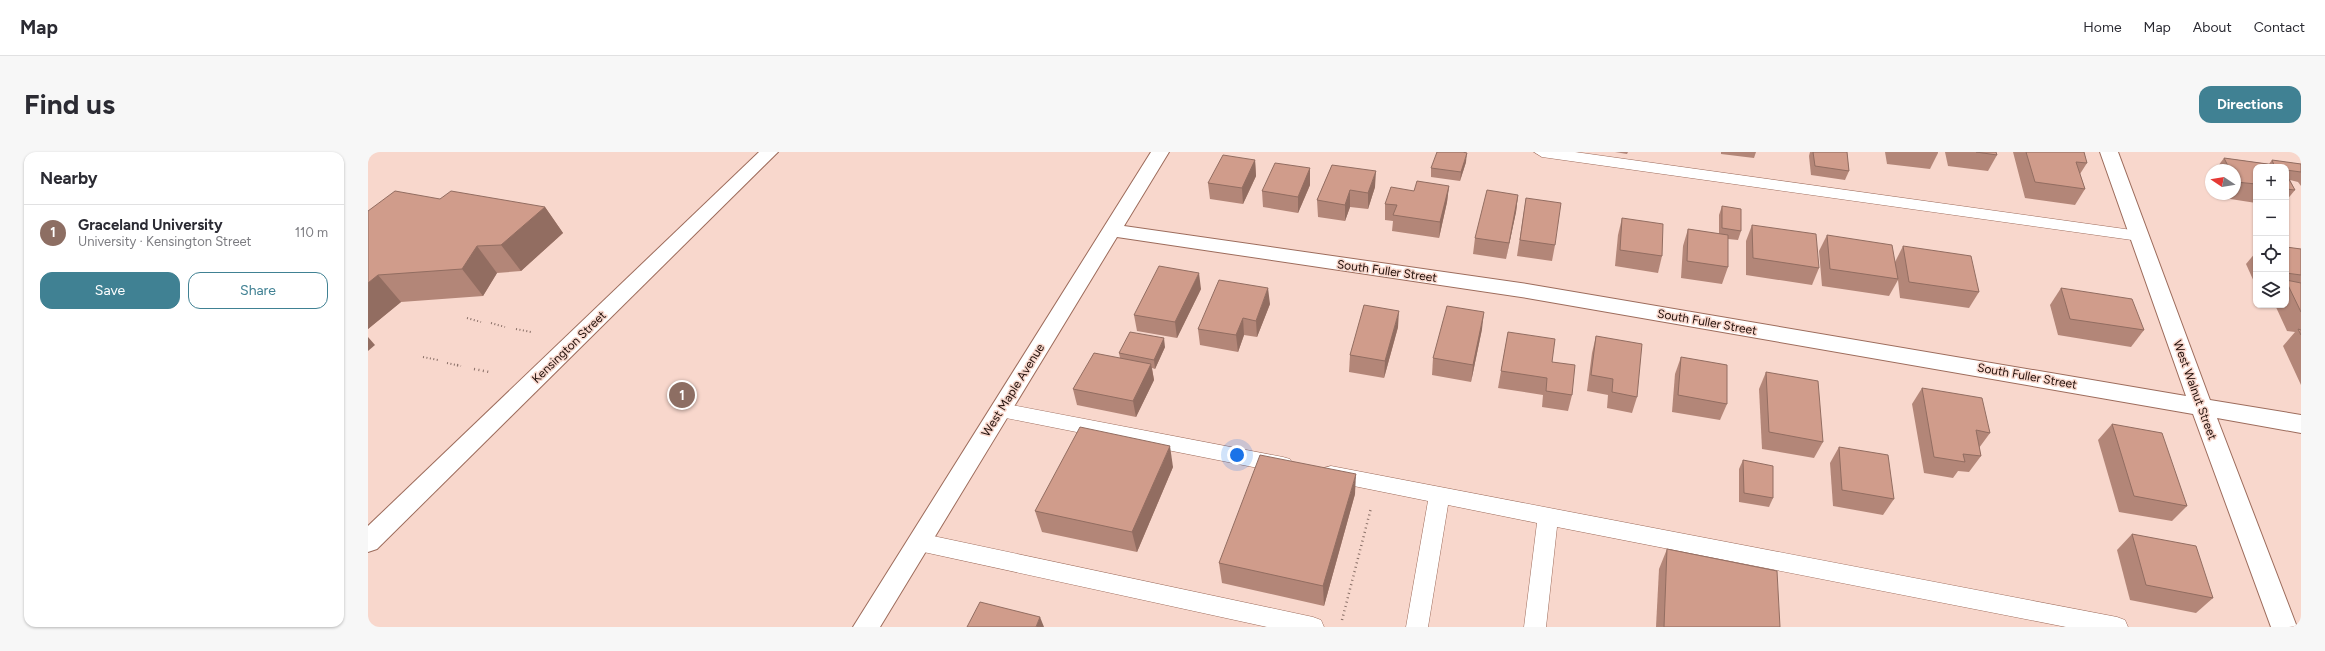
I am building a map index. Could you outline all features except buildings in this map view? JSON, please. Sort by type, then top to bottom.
[{"type":"street","name":"Kensington Street","points":[[368,542],[769,152]]},
{"type":"street","name":"West Maple Avenue","points":[[866,627],[1160,152]]},
{"type":"street","name":"West Walnut Street","points":[[2109,152],[2201,406],[2284,627]]},
{"type":"street","name":"South Fuller Street","points":[[1112,230],[1527,291],[2301,424]]},
{"type":"lane","points":[[1542,152],[2139,236]]},
{"type":"lane","points":[[1001,410],[2116,627]]},
{"type":"lane","points":[[1417,627],[1438,495]]},
{"type":"lane","points":[[1535,627],[1548,516]]},
{"type":"lane","points":[[919,542],[1313,627]]},
{"type":"path","points":[[467,318],[481,322]]},
{"type":"path","points":[[491,324],[505,327]]},
{"type":"path","points":[[516,329],[531,332]]},
{"type":"path","points":[[423,357],[438,360]]},
{"type":"path","points":[[447,363],[461,366]]},
{"type":"path","points":[[474,369],[489,372]]},
{"type":"place","name":"Graceland University","points":[[682,395]]}]
